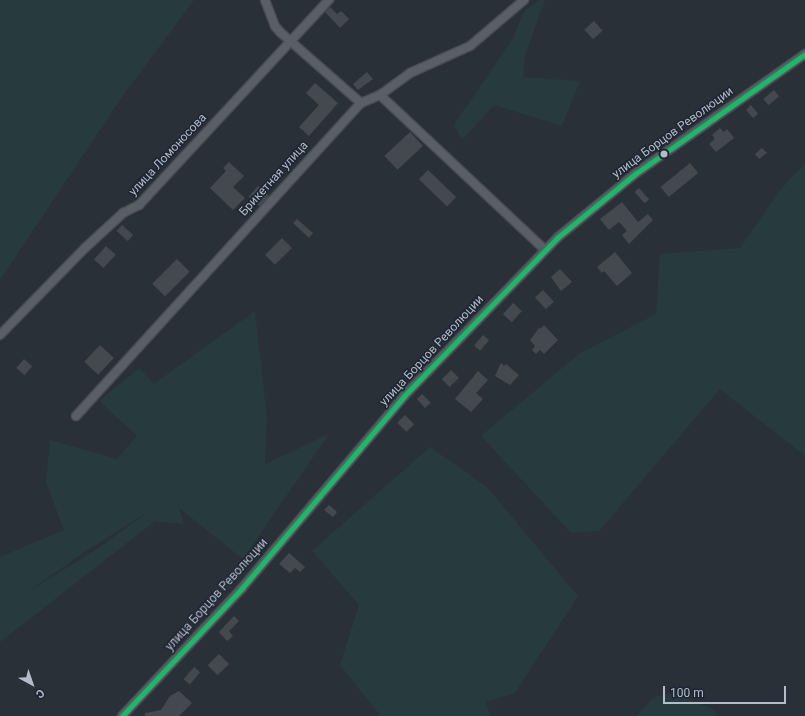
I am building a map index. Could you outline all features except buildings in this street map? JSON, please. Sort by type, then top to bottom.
[{"type":"street","points":[[265,0],[275,26],[290,42],[361,103]]},
{"type":"street","name":"улица Ломоносова","points":[[0,335],[85,248],[122,213],[139,205],[329,0]]},
{"type":"street","name":"Брикетная улица","points":[[76,416],[361,103],[380,95],[410,73],[470,46],[524,0]]},
{"type":"street","name":"улица Борцов Революции","points":[[122,716],[242,588],[404,396],[545,250],[635,174],[805,54]]},
{"type":"street","points":[[380,95],[545,250]]},
{"type":"green space","points":[[0,0],[194,0],[119,101],[0,280]]},
{"type":"green space","points":[[540,0],[545,0],[525,55],[523,77],[580,81],[562,126],[494,105],[462,140],[454,125],[513,38],[524,11]]},
{"type":"green space","points":[[805,163],[805,456],[720,389],[599,531],[571,533],[481,436],[579,354],[656,314],[660,254],[740,248],[780,190]]},
{"type":"green space","points":[[255,311],[267,417],[265,464],[329,434],[243,559],[179,508],[184,524],[155,521],[0,642],[0,557],[64,530],[46,482],[50,440],[117,459],[137,436],[99,401],[139,368],[154,384]],"holes":[[[149,511],[97,549],[26,593],[86,551]]]},
{"type":"green space","points":[[430,447],[487,487],[578,596],[515,693],[487,702],[484,694],[490,716],[381,716],[340,665],[359,605],[312,551]]},
{"type":"green space","points":[[665,694],[678,695],[715,710],[716,716],[636,716],[653,698]]},
{"type":"transit line","points":[[122,716],[242,588],[404,396],[558,237],[635,174],[805,54]]}]
